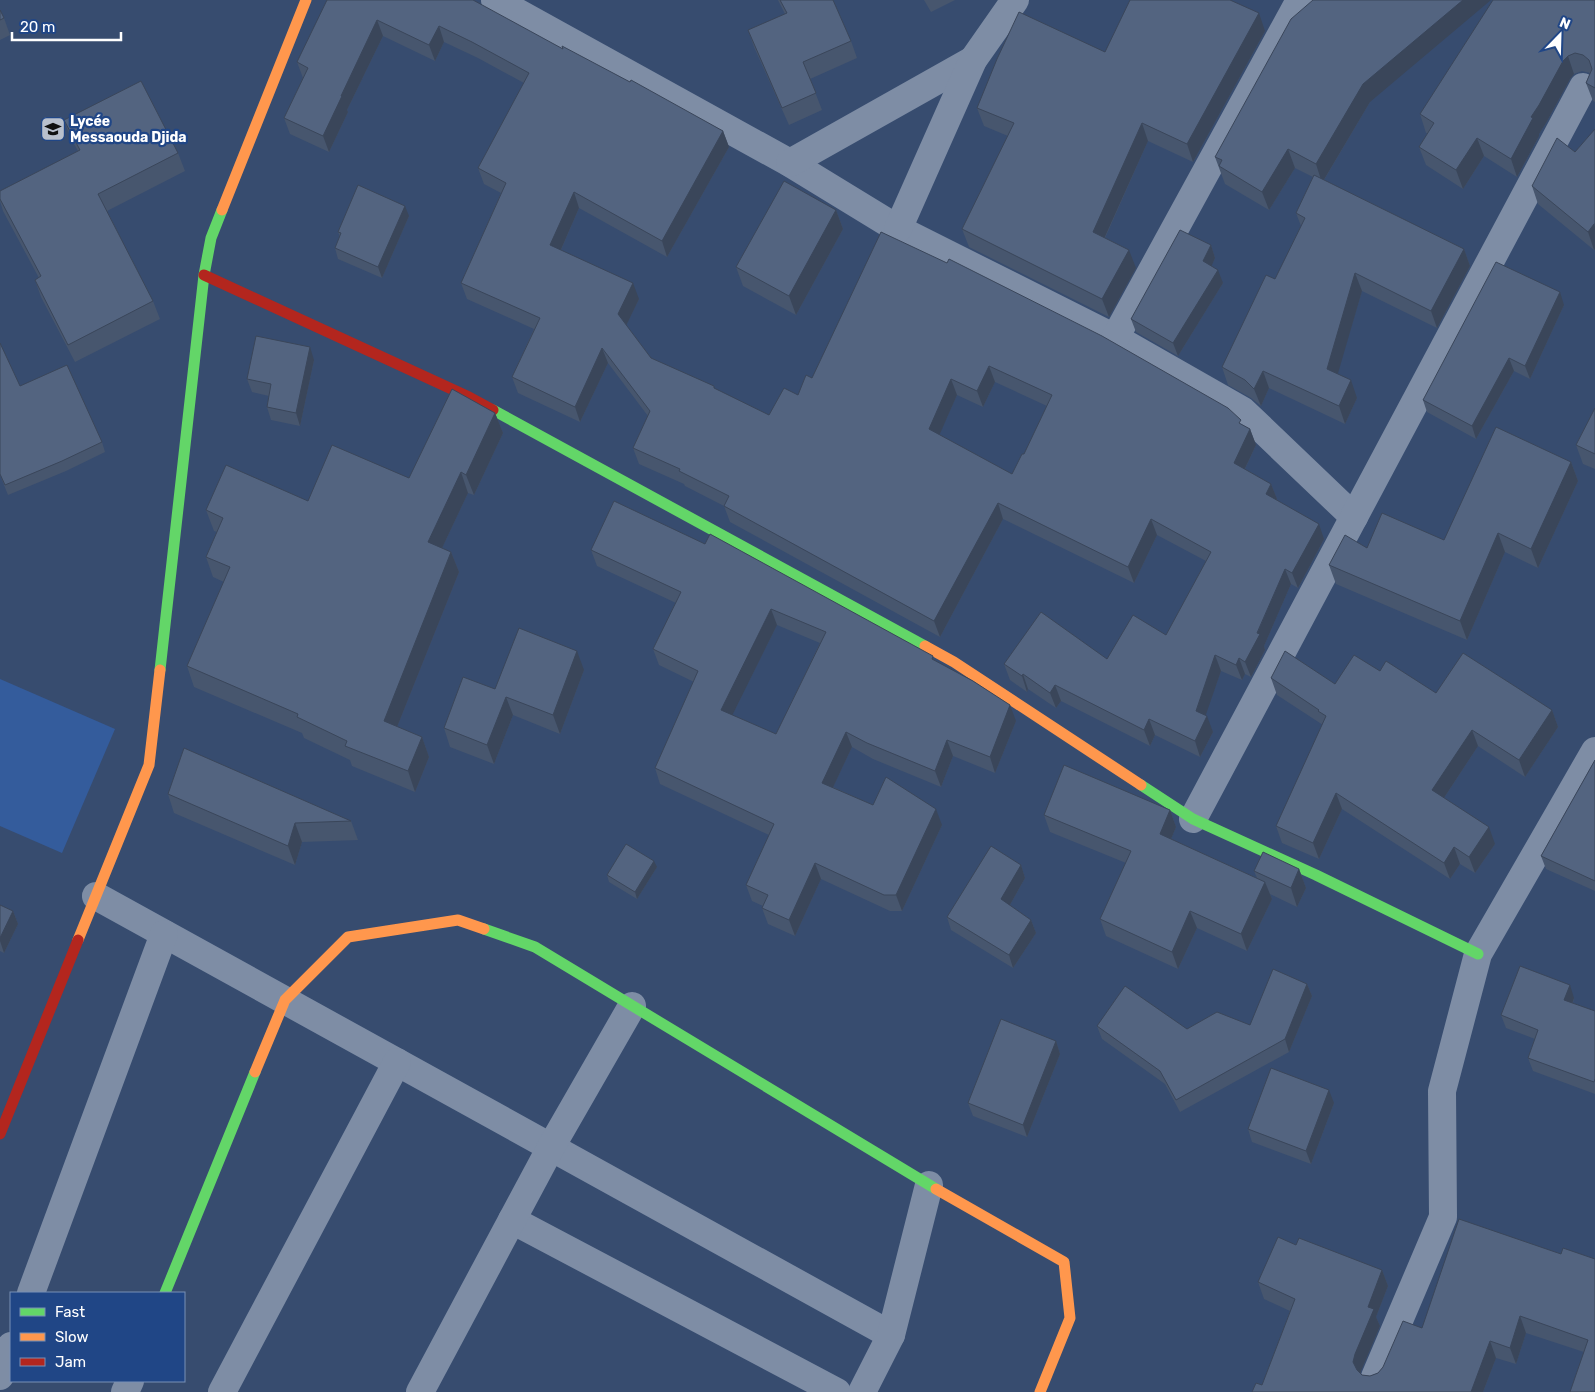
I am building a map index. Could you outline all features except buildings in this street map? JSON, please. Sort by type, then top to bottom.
[{"type":"street","points":[[0,1134],[149,765],[204,275],[211,238],[306,0]]},
{"type":"street","points":[[494,0],[790,163],[898,229],[1115,338],[1242,411],[1354,517]]},
{"type":"street","points":[[898,229],[973,60],[1015,0]]},
{"type":"street","points":[[1115,338],[1300,0]]},
{"type":"street","points":[[790,163],[973,60]]},
{"type":"street","points":[[1192,819],[1583,88]]},
{"type":"street","points":[[204,275],[469,397],[954,662],[1192,819],[1478,954]]},
{"type":"street","points":[[1375,1377],[1442,1217],[1442,1091],[1478,954],[1595,751]]},
{"type":"street","points":[[96,896],[891,1335]]},
{"type":"street","points":[[165,1292],[285,1000],[348,937],[458,920],[535,947],[929,1185],[1064,1262],[1070,1318],[1040,1392]]},
{"type":"street","points":[[31,1292],[164,934]]},
{"type":"street","points":[[420,1392],[551,1147],[632,1006]]},
{"type":"street","points":[[222,1392],[397,1062]]},
{"type":"street","points":[[862,1392],[891,1335],[929,1185]]},
{"type":"street","points":[[512,1220],[837,1392]]},
{"type":"street","points":[[0,1376],[10,1349]]},
{"type":"shaded area","points":[[0,679],[115,729],[62,853],[0,826]]},
{"type":"traffic: fast","points":[[160,670],[204,275],[211,238],[222,210]]},
{"type":"traffic: fast","points":[[493,410],[925,646]]},
{"type":"traffic: fast","points":[[1141,785],[1193,819],[1316,875],[1478,954]]},
{"type":"traffic: fast","points":[[484,929],[535,947],[936,1189]]},
{"type":"traffic: fast","points":[[165,1292],[255,1072]]},
{"type":"traffic: slow","points":[[222,210],[306,0]]},
{"type":"traffic: slow","points":[[925,646],[954,662],[1141,785]]},
{"type":"traffic: slow","points":[[78,940],[149,765],[160,670]]},
{"type":"traffic: slow","points":[[255,1072],[285,1000],[348,937],[458,920],[484,929]]},
{"type":"traffic: slow","points":[[936,1189],[1064,1262],[1070,1318],[1040,1392]]},
{"type":"traffic: jam","points":[[204,275],[469,397],[493,410]]},
{"type":"traffic: jam","points":[[0,1134],[78,940]]},
{"type":"place","name":"Lycée Messaouda Djida","points":[[53,129]]}]
